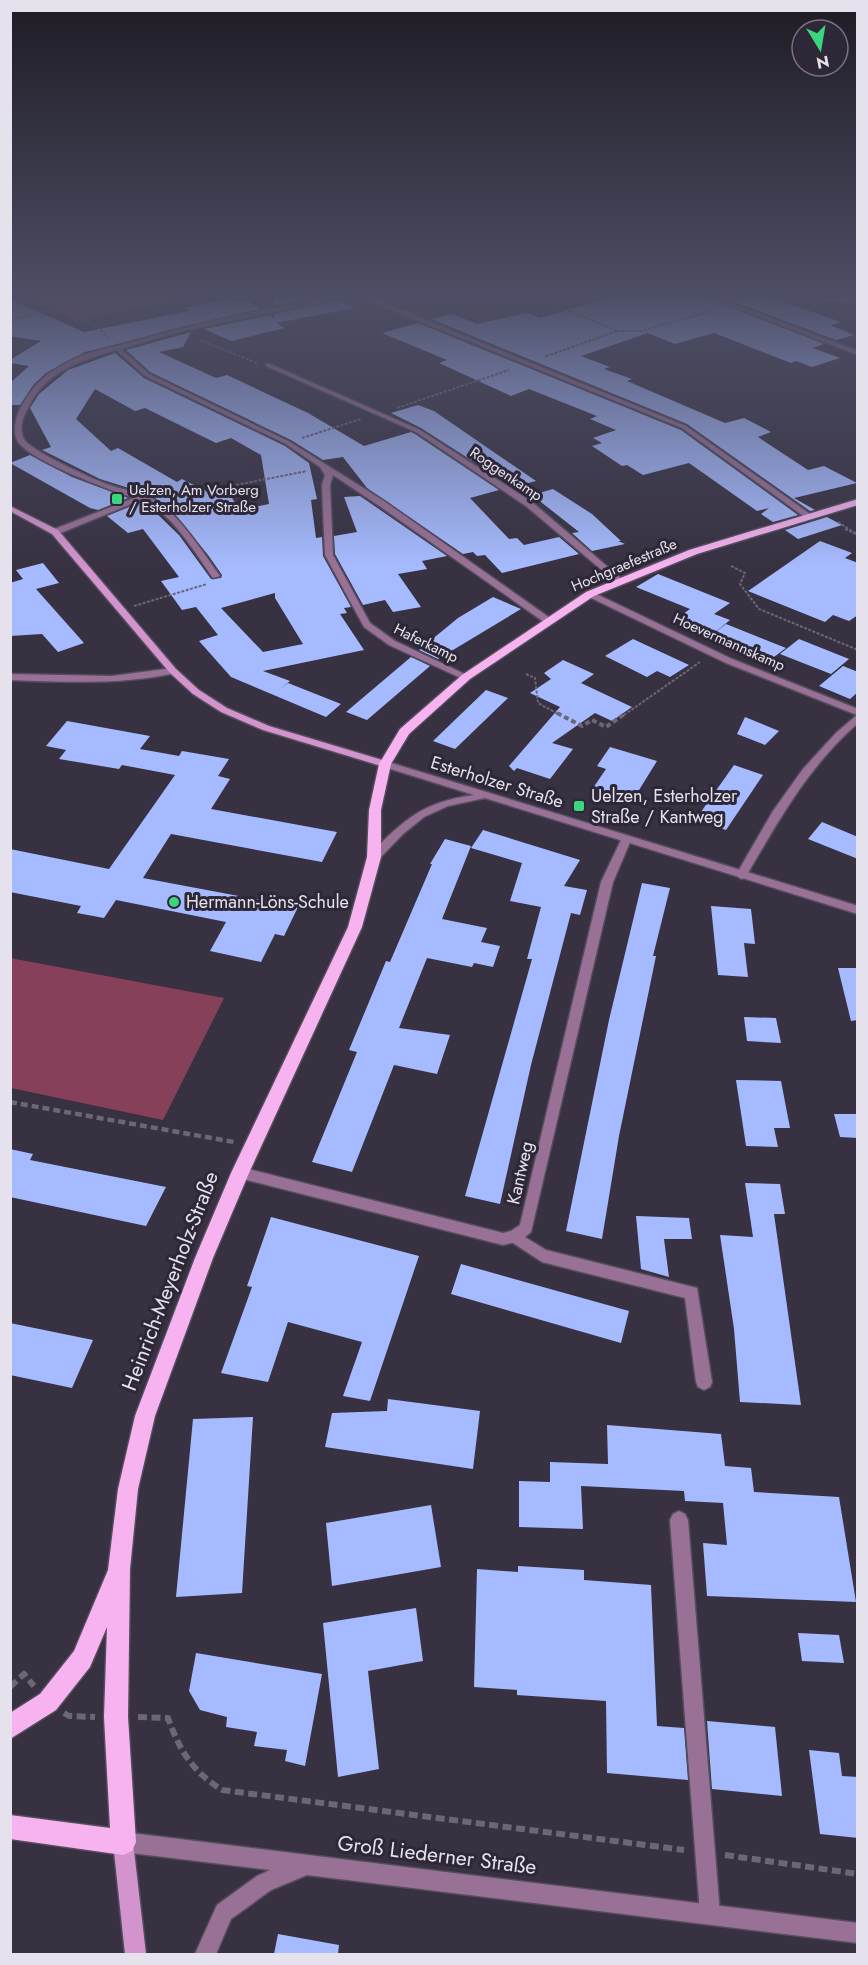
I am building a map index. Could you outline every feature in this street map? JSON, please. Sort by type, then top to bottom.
[{"type":"main road","name":"Hochgraefestraße","points":[[385,764],[404,732],[466,677],[547,620],[590,594],[619,580],[693,552],[858,502]]},
{"type":"main road","name":"Esterholzer Straße","points":[[10,508],[55,532],[173,670],[196,692],[224,710],[266,728],[385,764]]},
{"type":"main road","name":"Heinrich-Meyerholz-Straße","points":[[123,1842],[116,1717],[119,1569],[128,1489],[145,1416],[204,1258],[252,1145],[355,927],[374,857],[375,810],[385,764]]},
{"type":"main road","points":[[10,1727],[48,1702],[82,1659],[119,1569]]},
{"type":"main road","name":"Groß Liederner Straße","points":[[10,1827],[123,1842]]},
{"type":"main road","points":[[123,1842],[136,1954]]},
{"type":"street","points":[[39,385],[33,391],[20,416],[18,429],[21,441],[32,452],[102,485],[152,501],[176,523],[216,576]]},
{"type":"street","points":[[167,385],[288,443],[381,503],[547,620]]},
{"type":"street","name":"Roggenkamp","points":[[311,385],[418,431],[529,504],[619,580]]},
{"type":"street","points":[[581,385],[646,410],[684,428],[809,516]]},
{"type":"street","name":"Haferkamp","points":[[323,467],[329,475],[326,485],[329,555],[367,625],[392,643],[466,677]]},
{"type":"street","points":[[55,532],[142,497]]},
{"type":"street","name":"Hoevermannskamp","points":[[590,594],[856,719],[808,768],[779,807],[741,875]]},
{"type":"street","points":[[10,678],[89,680],[148,676],[173,670]]},
{"type":"street","name":"Esterholzer Straße","points":[[385,764],[485,797],[858,910]]},
{"type":"street","points":[[374,857],[411,819],[424,810],[449,800],[485,797]]},
{"type":"street","name":"Kantweg","points":[[515,1237],[526,1228],[607,882],[626,840]]},
{"type":"street","points":[[240,1173],[503,1239],[515,1237],[542,1256],[693,1293],[704,1382]]},
{"type":"street","points":[[679,1520],[710,1914]]},
{"type":"street","name":"Groß Liederner Straße","points":[[123,1842],[858,1933]]},
{"type":"street","points":[[205,1954],[224,1912],[264,1883],[308,1864]]},
{"type":"path","points":[[288,443],[465,385]]},
{"type":"path","points":[[152,501],[323,467]]},
{"type":"path","points":[[845,529],[853,535],[857,534]]},
{"type":"path","points":[[731,566],[745,573],[740,584],[759,609],[858,650]]},
{"type":"path","points":[[122,609],[202,587],[216,576]]},
{"type":"path","points":[[526,674],[535,678],[538,703],[582,726],[592,720],[606,727],[713,653]]},
{"type":"path","points":[[10,1102],[252,1145]]},
{"type":"path","points":[[10,1687],[24,1674],[48,1702],[69,1716],[168,1718],[179,1750],[197,1774],[222,1790],[858,1874]]},
{"type":"shaded area","points":[[10,958],[224,998],[163,1120],[11,1088]]},
{"type":"building","points":[[10,385],[34,385],[20,405],[10,405]]},
{"type":"building","points":[[50,385],[158,385],[285,446],[309,463],[317,499],[311,500],[316,538],[322,537],[323,556],[351,607],[344,608],[347,613],[340,614],[364,650],[263,671],[290,681],[280,689],[288,683],[341,704],[326,717],[231,677],[199,641],[218,635],[196,607],[182,610],[161,581],[179,577],[143,529],[128,533],[107,516],[141,502],[150,507],[179,535],[211,579],[221,578],[222,575],[174,513],[151,495],[100,479],[42,450],[51,447],[30,408],[39,394]],"holes":[[[95,389],[135,411],[145,408],[216,443],[231,438],[261,455],[269,504],[239,510],[231,496],[220,498],[182,479],[177,482],[118,448],[111,451],[76,419]],[[275,593],[275,598],[303,644],[263,652],[221,608]]]},
{"type":"building","points":[[176,385],[248,385],[308,413],[364,446],[411,432],[499,490],[470,498],[509,539],[517,538],[524,545],[559,537],[579,554],[502,573],[485,555],[477,556],[473,552],[463,554],[367,488],[343,457],[323,460],[291,440]]},
{"type":"building","points":[[486,385],[570,385],[681,430],[798,515],[773,522],[761,514],[769,508],[757,511],[689,463],[643,475],[627,465],[622,466],[592,446],[602,443],[593,438],[616,430],[590,419],[597,416],[529,389],[511,396]]},
{"type":"building","points":[[591,385],[636,385],[725,423],[744,418],[771,432],[758,437],[808,470],[824,466],[857,483],[794,498],[815,510],[810,511],[687,424]]},
{"type":"building","points":[[418,405],[434,411],[536,481],[513,487],[421,428],[391,413]]},
{"type":"building","points":[[30,455],[72,477],[128,498],[98,510],[90,508],[10,463]]},
{"type":"building","points":[[553,489],[592,514],[621,541],[618,541],[625,544],[592,551],[572,533],[579,532],[532,495]]},
{"type":"building","points":[[360,496],[447,556],[422,561],[427,569],[398,574],[421,607],[393,612],[385,600],[363,605],[335,554],[334,536],[357,532],[344,497]]},
{"type":"building","points":[[827,517],[842,525],[798,539],[785,530]]},
{"type":"building","points":[[820,541],[852,553],[845,558],[858,563],[858,615],[849,621],[833,615],[825,622],[748,591]]},
{"type":"building","points":[[43,563],[59,583],[36,589],[84,643],[58,652],[42,634],[10,636],[10,583],[23,579],[16,570]]},
{"type":"building","points":[[658,574],[730,603],[714,614],[730,620],[713,634],[676,619],[690,609],[636,587]]},
{"type":"building","points":[[493,597],[521,609],[438,659],[419,650],[458,618]]},
{"type":"building","points":[[726,624],[786,648],[770,660],[709,637]]},
{"type":"building","points":[[633,639],[689,665],[670,677],[657,671],[647,677],[605,656]]},
{"type":"building","points":[[799,639],[849,659],[831,674],[780,654]]},
{"type":"building","points":[[411,657],[430,666],[367,720],[346,712]]},
{"type":"building","points":[[563,660],[594,674],[581,683],[632,707],[612,721],[595,713],[552,743],[573,749],[550,779],[517,768],[514,771],[509,766],[560,707],[530,693],[551,679],[544,673]]},
{"type":"building","points":[[843,666],[858,672],[858,692],[850,699],[819,686]]},
{"type":"building","points":[[486,690],[508,698],[455,749],[433,741]]},
{"type":"building","points":[[745,717],[779,731],[765,745],[737,734]]},
{"type":"building","points":[[67,721],[150,736],[140,749],[179,756],[182,751],[229,759],[218,776],[230,779],[211,809],[337,832],[322,862],[171,834],[143,878],[298,907],[284,936],[275,934],[261,962],[210,951],[226,922],[116,900],[104,918],[77,913],[81,906],[10,892],[10,849],[109,869],[175,775],[122,765],[119,769],[59,759],[66,750],[46,746]]},
{"type":"building","points":[[610,747],[657,761],[631,803],[591,791],[606,769],[597,766]]},
{"type":"building","points":[[734,765],[763,775],[726,830],[696,819]]},
{"type":"building","points":[[822,822],[858,837],[858,859],[808,839]]},
{"type":"building","points":[[483,830],[580,860],[564,886],[587,890],[580,915],[571,913],[531,1065],[500,1204],[465,1196],[532,959],[527,959],[541,907],[510,901],[522,863],[471,848]]},
{"type":"building","points":[[445,839],[471,846],[442,919],[487,928],[481,942],[500,946],[493,967],[474,963],[472,967],[427,958],[399,1028],[450,1035],[437,1074],[394,1065],[352,1172],[312,1162],[357,1052],[349,1050],[386,961],[390,962],[432,864],[430,864]]},
{"type":"building","points":[[642,883],[670,888],[653,956],[656,956],[619,1136],[602,1239],[566,1231],[609,1020]]},
{"type":"building","points":[[711,906],[751,909],[755,944],[744,943],[748,977],[718,975]]},
{"type":"building","points":[[838,968],[858,968],[858,1020],[851,1021]]},
{"type":"building","points":[[744,1017],[776,1018],[781,1043],[747,1041]]},
{"type":"building","points":[[736,1080],[781,1081],[790,1128],[774,1128],[778,1147],[746,1146]]},
{"type":"building","points":[[834,1114],[858,1114],[858,1138],[840,1137]]},
{"type":"building","points":[[10,1149],[33,1154],[30,1160],[166,1187],[146,1226],[10,1197]]},
{"type":"building","points":[[745,1183],[780,1184],[785,1214],[774,1214],[801,1405],[740,1402],[734,1329],[720,1235],[753,1237]]},
{"type":"building","points":[[636,1216],[689,1218],[692,1239],[664,1239],[669,1277],[641,1269]]},
{"type":"building","points":[[271,1217],[419,1256],[370,1401],[343,1396],[362,1342],[288,1322],[268,1382],[221,1373],[252,1287],[247,1286]]},
{"type":"building","points":[[461,1264],[629,1311],[621,1343],[451,1294]]},
{"type":"building","points":[[10,1323],[93,1340],[72,1388],[10,1375]]},
{"type":"building","points":[[388,1399],[480,1411],[473,1469],[325,1447],[332,1413],[387,1411]]},
{"type":"building","points":[[253,1417],[242,1593],[176,1597],[193,1419]]},
{"type":"building","points":[[607,1425],[721,1434],[725,1466],[751,1468],[754,1492],[839,1497],[856,1602],[707,1596],[703,1543],[727,1545],[723,1503],[685,1501],[684,1491],[581,1486],[583,1529],[519,1527],[519,1481],[550,1482],[550,1462],[608,1464]]},
{"type":"building","points":[[431,1505],[441,1567],[332,1586],[326,1523]]},
{"type":"building","points":[[518,1566],[584,1570],[584,1580],[651,1585],[657,1726],[684,1728],[688,1780],[607,1773],[606,1701],[517,1695],[517,1690],[474,1687],[477,1569],[518,1572]]},
{"type":"building","points":[[416,1608],[423,1661],[368,1671],[379,1769],[338,1777],[323,1623]]},
{"type":"building","points":[[798,1633],[839,1635],[844,1663],[802,1661]]},
{"type":"building","points":[[196,1653],[322,1674],[305,1766],[285,1761],[287,1750],[254,1746],[257,1732],[226,1727],[227,1717],[200,1710],[189,1691]]},
{"type":"building","points":[[707,1721],[775,1727],[782,1796],[712,1789]]},
{"type":"building","points":[[809,1750],[839,1753],[842,1776],[858,1777],[858,1838],[820,1834]]},
{"type":"building","points":[[278,1934],[339,1945],[338,1954],[274,1954]]},
{"type":"place","name":"Uelzen, Am Vorberg / Esterholzer Straße","points":[[117,499]]},
{"type":"place","name":"Uelzen, Esterholzer Straße / Kantweg","points":[[579,806]]},
{"type":"place","name":"Hermann-Löns-Schule","points":[[174,902]]}]
